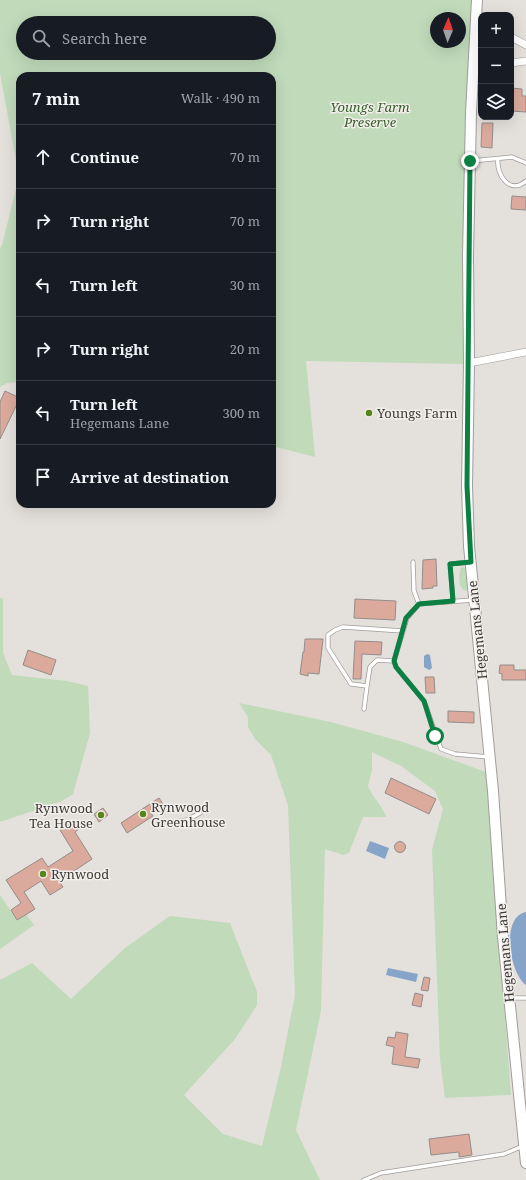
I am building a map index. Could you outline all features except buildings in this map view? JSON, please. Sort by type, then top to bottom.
[{"type":"street","name":"Hegemans Lane","points":[[477,0],[477,70],[470,161],[467,486],[474,600],[490,756],[509,998],[526,1163]]},
{"type":"street","points":[[514,39],[526,45]]},
{"type":"street","points":[[514,63],[526,61]]},
{"type":"street","points":[[469,364],[526,352]]},
{"type":"lane","points":[[470,161],[512,157],[526,163]]},
{"type":"lane","points":[[498,159],[498,170],[506,183],[512,186],[519,186],[526,181]]},
{"type":"lane","points":[[413,562],[414,591],[419,604]]},
{"type":"lane","points":[[453,601],[450,564],[471,562]]},
{"type":"lane","points":[[474,600],[419,604],[406,618],[394,661],[396,667],[424,701],[441,749],[455,754],[490,756]]},
{"type":"lane","points":[[367,686],[351,684],[328,648],[328,635],[343,627],[403,631]]},
{"type":"lane","points":[[364,709],[370,667],[377,660],[394,661]]},
{"type":"lane","points":[[170,823],[187,820],[200,813]]},
{"type":"lane","points":[[509,998],[526,998]]},
{"type":"lane","points":[[364,1180],[381,1173],[504,1154],[524,1146]]},
{"type":"green space","name":"Youngs Farm Preserve","points":[[0,0],[474,0],[464,184],[465,364],[306,361],[315,457],[276,447],[276,72],[16,72],[16,161],[0,73]]},
{"type":"green space","name":"Youngs Farm Preserve","points":[[16,189],[16,382],[7,383],[0,387],[0,248]]},
{"type":"green space","points":[[461,567],[467,568],[468,588],[465,591],[462,589],[459,577]]},
{"type":"green space","points":[[0,598],[3,599],[3,653],[12,675],[67,681],[88,686],[90,733],[73,794],[62,801],[0,822]]},
{"type":"green space","points":[[239,703],[331,722],[403,742],[486,772],[511,1095],[445,1098],[440,1059],[432,850],[443,809],[435,791],[401,766],[372,752],[372,770],[368,786],[386,817],[363,817],[349,853],[343,855],[325,849],[321,1011],[296,1130],[320,1180],[0,1180],[0,980],[32,963],[71,999],[125,948],[170,916],[230,923],[257,992],[257,1005],[235,1039],[184,1095],[223,1134],[262,1146],[281,1067],[295,995],[288,805],[271,755],[255,739],[248,727],[248,717]]},
{"type":"green space","points":[[0,895],[17,920],[26,914],[34,925],[0,949]]},
{"type":"water","points":[[427,654],[430,655],[432,668],[429,670],[424,667],[424,656]]},
{"type":"water","points":[[370,841],[389,848],[385,859],[366,851]]},
{"type":"water","points":[[526,912],[526,985],[520,979],[512,958],[510,934],[513,924],[518,916]]},
{"type":"water","points":[[388,968],[418,974],[416,982],[386,975]]},
{"type":"place","name":"Youngs Farm","points":[[369,413]]},
{"type":"place","name":"Rynwood Greenhouse","points":[[143,814]]},
{"type":"place","name":"Rynwood Tea House","points":[[101,815]]},
{"type":"place","name":"Rynwood","points":[[43,874]]},
{"type":"route","points":[[435,736],[424,701],[396,667],[394,661],[406,618],[419,604],[453,601],[450,564],[471,562],[467,486],[470,161]]}]
